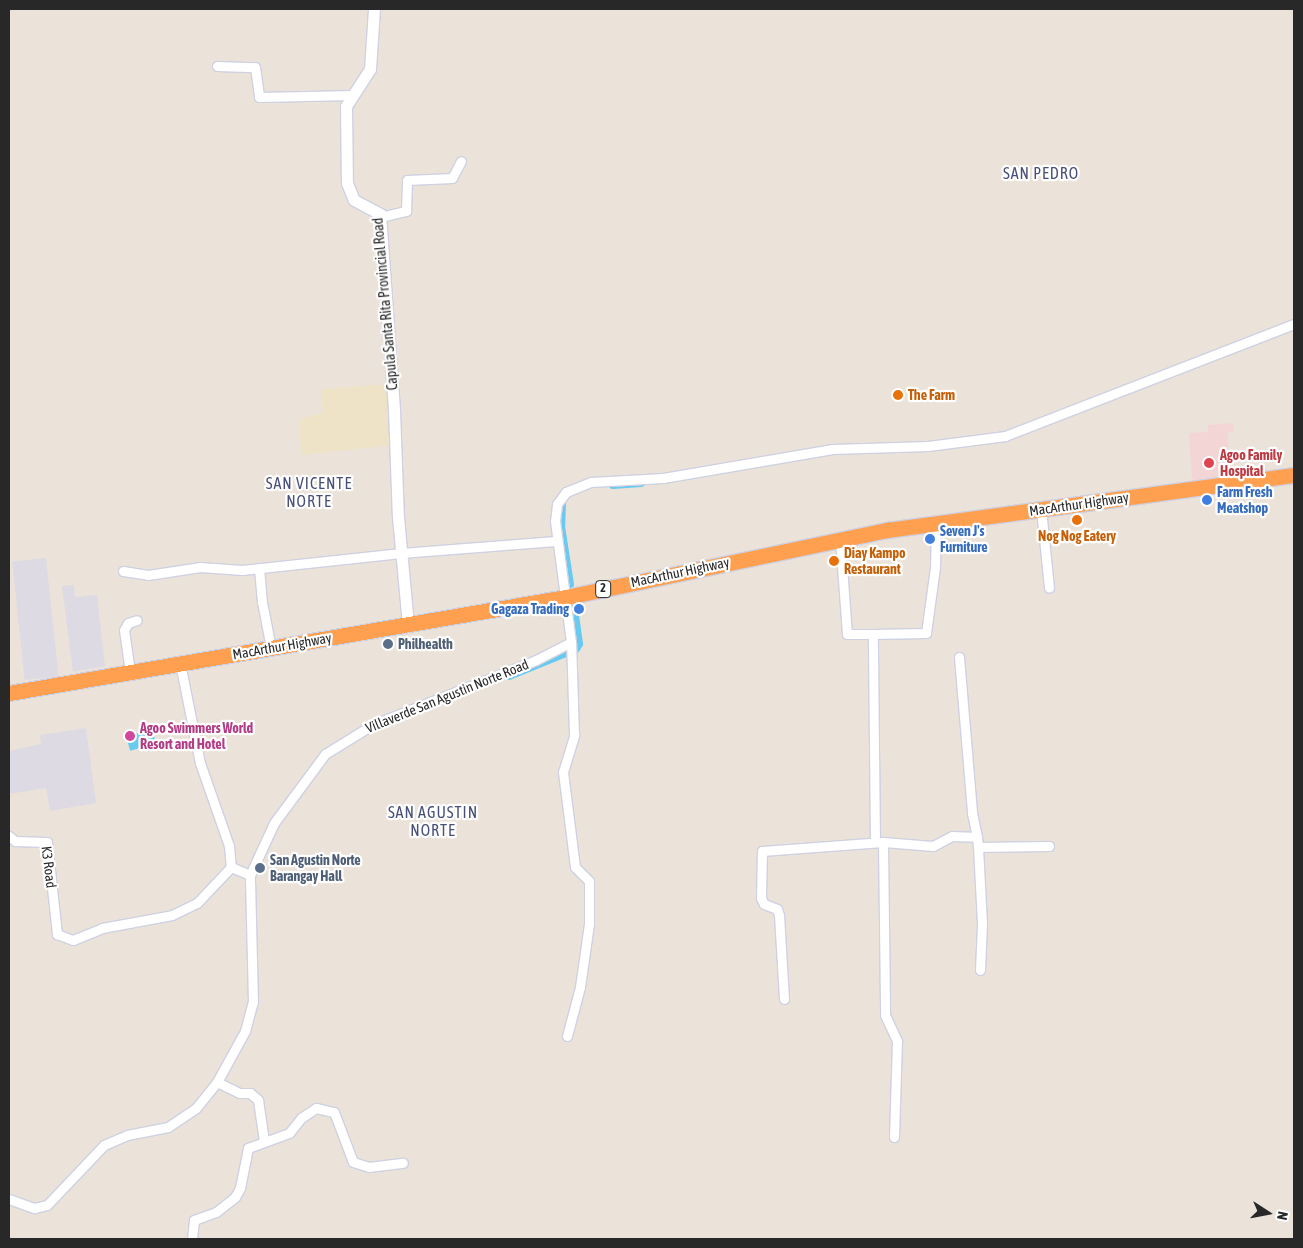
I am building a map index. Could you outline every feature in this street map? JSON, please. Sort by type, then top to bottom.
[{"type":"highway","name":"MacArthur Highway","points":[[9,693],[566,597],[840,539],[1041,509],[1294,475]]},
{"type":"street","name":"Capula Santa Rita Provincial Road","points":[[374,9],[370,69],[346,106],[347,183],[354,200],[377,210],[380,217],[401,552],[408,624]]},
{"type":"street","points":[[217,66],[255,67],[259,97],[353,95]]},
{"type":"street","points":[[380,217],[406,211],[407,180],[452,178],[461,161]]},
{"type":"street","points":[[567,1036],[580,987],[589,924],[589,881],[575,866],[563,772],[574,735],[571,642],[566,597],[556,541],[557,504],[566,492],[591,482],[656,479],[833,450],[928,446],[1005,436],[1294,324]]},
{"type":"street","points":[[1041,509],[1049,588]]},
{"type":"street","points":[[840,539],[847,634],[926,634],[935,567],[936,524]]},
{"type":"street","points":[[122,571],[148,575],[200,567],[260,568],[401,552],[556,541]]},
{"type":"street","points":[[260,568],[262,602],[271,648]]},
{"type":"street","points":[[130,672],[124,630],[128,623],[137,620]]},
{"type":"street","points":[[873,634],[885,1015],[897,1041],[894,1137]]},
{"type":"street","name":"Villaverde San Agustin Norte Road","points":[[9,1199],[34,1208],[47,1205],[104,1145],[127,1135],[168,1127],[196,1108],[217,1082],[245,1031],[253,1002],[250,875],[274,823],[312,769],[338,744],[372,725],[536,660],[571,642]]},
{"type":"street","points":[[959,657],[972,813],[978,847],[982,924],[980,970]]},
{"type":"street","points":[[180,663],[200,763],[229,846],[231,867],[250,875]]},
{"type":"street","name":"K3 Road","points":[[9,836],[14,840],[48,842],[58,934],[63,939],[77,941],[102,928],[172,915],[197,903],[231,867]]},
{"type":"street","points":[[784,1000],[779,915],[777,909],[764,904],[761,898],[762,852],[879,842],[932,846],[945,837],[977,837]]},
{"type":"street","points":[[978,847],[1049,846]]},
{"type":"street","points":[[217,1082],[240,1093],[250,1093],[258,1100],[264,1141]]},
{"type":"street","points":[[192,1239],[194,1220],[216,1212],[235,1197],[240,1188],[248,1148],[289,1133],[301,1118],[316,1108],[334,1112],[339,1120],[353,1162],[369,1167],[403,1163]]},
{"type":"shaded area","points":[[392,384],[394,445],[301,455],[299,419],[323,413],[321,389]]},
{"type":"shaded area","name":"Agoo Family Hospital","points":[[1233,423],[1234,431],[1228,432],[1229,478],[1192,480],[1189,433],[1208,432],[1208,425]]},
{"type":"shaded area","points":[[46,558],[58,676],[25,680],[12,562]]},
{"type":"shaded area","points":[[74,585],[75,597],[97,595],[105,666],[73,672],[62,586]]},
{"type":"shaded area","points":[[86,728],[96,803],[50,811],[46,788],[9,794],[9,751],[41,744],[40,735]]},
{"type":"water","points":[[152,729],[156,743],[130,751],[126,736]]},
{"type":"waterway","points":[[613,485],[641,483]]},
{"type":"waterway","points":[[562,502],[561,526],[570,584]]},
{"type":"waterway","points":[[574,608],[579,644],[576,649]]},
{"type":"waterway","points":[[509,676],[568,652]]},
{"type":"place","name":"The Farm","points":[[898,395]]},
{"type":"place","name":"Agoo Family Hospital","points":[[1209,463]]},
{"type":"place","name":"Farm Fresh Meatshop","points":[[1207,500]]},
{"type":"place","name":"Nog Nog Eatery","points":[[1077,520]]},
{"type":"place","name":"Seven J's Furniture","points":[[930,539]]},
{"type":"place","name":"Diay Kampo Restaurant","points":[[834,561]]},
{"type":"place","name":"Gagaza Trading","points":[[579,609]]},
{"type":"place","name":"Philhealth","points":[[388,644]]},
{"type":"place","name":"Agoo Swimmers World Resort and Hotel","points":[[130,736]]},
{"type":"place","name":"San Agustin Norte Barangay Hall","points":[[260,868]]},
{"type":"district","name":"SAN PEDRO","points":[[1041,173]]},
{"type":"district","name":"SAN VICENTE NORTE","points":[[309,492]]},
{"type":"district","name":"SAN AGUSTIN NORTE","points":[[433,821]]}]
